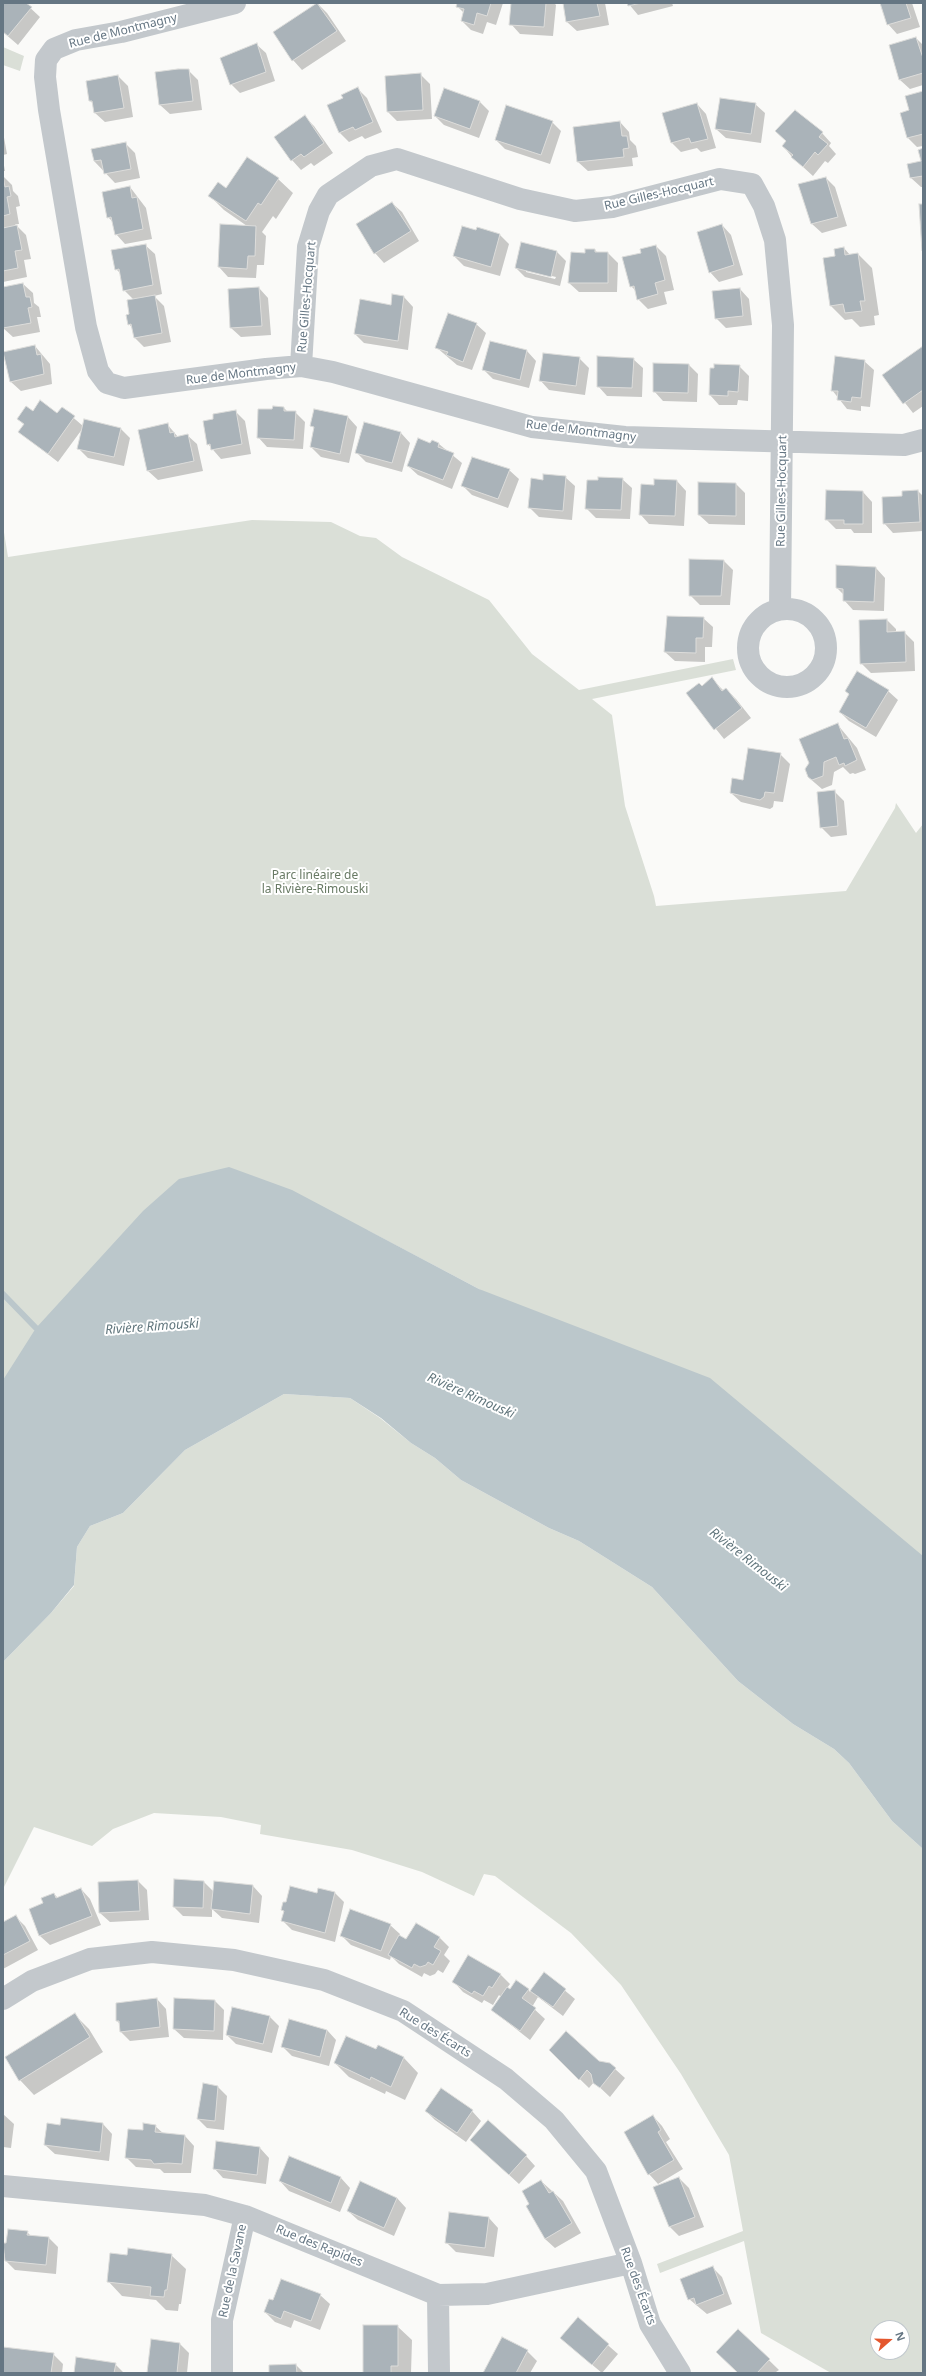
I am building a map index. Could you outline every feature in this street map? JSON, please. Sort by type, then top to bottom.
[{"type":"street","name":"Rue de Montmagny","points":[[235,3],[121,32],[76,40],[54,49],[46,60],[45,77],[49,110],[86,327],[98,371],[107,383],[124,388],[266,369],[301,366],[333,372],[532,427],[625,437],[904,445],[923,440]]},
{"type":"street","name":"Rue Gilles-Hocquart","points":[[301,366],[308,247],[319,211],[328,195],[371,166],[397,159],[520,199],[575,211],[612,207],[720,179],[738,180],[752,184],[764,206],[775,240],[783,325],[780,609]]},
{"type":"street","name":"Rue des Écarts","points":[[3,1999],[32,1981],[90,1959],[152,1952],[234,1960],[324,1980],[403,2011],[506,2079],[554,2120],[596,2171],[631,2262],[650,2324],[680,2373]]},
{"type":"street","name":"Rue des Rapides","points":[[3,2186],[205,2205],[245,2216],[438,2295],[487,2294],[631,2262]]},
{"type":"street","name":"Rue de la Savane","points":[[222,2373],[222,2320],[245,2216]]},
{"type":"street","points":[[438,2295],[439,2373]]},
{"type":"green space","points":[[3,47],[24,56],[20,71],[3,65]]},
{"type":"green space","name":"Parc linéaire de la Rivière-Rimouski","points":[[252,520],[331,522],[360,536],[376,538],[402,557],[489,600],[532,654],[579,690],[733,659],[736,670],[592,699],[612,715],[625,806],[656,906],[846,891],[895,808],[896,803],[916,833],[923,824],[923,1562],[479,1289],[367,1230],[3,1383],[3,526],[8,557]]},
{"type":"green space","points":[[284,1394],[350,1398],[380,1418],[411,1443],[435,1458],[461,1480],[549,1528],[579,1541],[652,1587],[738,1681],[793,1724],[834,1749],[849,1763],[892,1821],[923,1849],[923,2373],[831,2373],[761,2333],[744,2241],[660,2273],[657,2264],[743,2231],[729,2155],[681,2074],[621,1985],[571,1933],[495,1876],[484,1874],[474,1896],[422,1872],[352,1850],[260,1834],[261,1825],[221,1817],[154,1813],[113,1829],[92,1846],[34,1827],[3,1889],[3,1662],[51,1613],[74,1586],[77,1547],[90,1526],[123,1513],[185,1450]]},
{"type":"water","name":"Rivière Rimouski","points":[[229,1167],[292,1190],[479,1289],[710,1378],[923,1556],[923,1849],[892,1821],[849,1763],[834,1749],[793,1724],[738,1681],[652,1587],[579,1541],[549,1528],[461,1480],[435,1458],[411,1443],[381,1418],[350,1398],[284,1394],[185,1450],[123,1513],[90,1526],[77,1547],[74,1585],[51,1613],[3,1662],[3,1380],[36,1328],[143,1211],[179,1179]]},
{"type":"building","points":[[3,3],[26,3],[32,7],[8,36],[3,32]]},
{"type":"building","points":[[317,3],[337,31],[292,61],[273,32]]},
{"type":"building","points":[[457,3],[491,3],[487,16],[477,13],[474,25],[461,21],[464,9],[456,7]]},
{"type":"building","points":[[511,3],[546,3],[544,27],[509,25]]},
{"type":"building","points":[[563,3],[597,3],[600,16],[566,22]]},
{"type":"building","points":[[627,3],[641,3],[628,6]]},
{"type":"building","points":[[880,3],[906,3],[911,18],[887,25]]},
{"type":"building","points":[[916,37],[923,58],[923,73],[899,80],[889,45]]},
{"type":"building","points":[[257,43],[266,72],[230,85],[220,58]]},
{"type":"building","points":[[189,69],[193,101],[159,105],[155,72]]},
{"type":"building","points":[[421,73],[423,110],[387,112],[385,76]]},
{"type":"building","points":[[118,75],[124,108],[94,113],[92,101],[89,101],[86,81]]},
{"type":"building","points":[[358,87],[373,122],[355,130],[353,127],[339,133],[327,105],[343,98],[341,95]]},
{"type":"building","points":[[444,88],[480,101],[470,129],[434,116]]},
{"type":"building","points":[[923,91],[923,134],[907,138],[900,113],[909,110],[905,96]]},
{"type":"building","points":[[720,98],[756,103],[751,134],[715,129]]},
{"type":"building","points":[[697,103],[708,139],[691,143],[689,138],[671,143],[662,113]]},
{"type":"building","points":[[506,105],[553,121],[541,155],[495,140]]},
{"type":"building","points":[[795,110],[823,132],[819,137],[828,144],[818,155],[815,152],[803,167],[791,157],[793,155],[782,146],[786,141],[775,131]]},
{"type":"building","points":[[305,115],[324,143],[304,157],[301,154],[291,161],[274,137]]},
{"type":"building","points":[[620,121],[622,136],[627,136],[629,148],[623,149],[624,157],[577,162],[573,127]]},
{"type":"building","points":[[126,142],[131,169],[104,174],[101,160],[94,161],[91,149]]},
{"type":"building","points":[[923,148],[923,176],[910,178],[907,164],[921,161],[918,150]]},
{"type":"building","points":[[247,157],[279,178],[261,205],[258,203],[246,221],[208,196],[218,182],[226,188]]},
{"type":"building","points":[[3,176],[5,187],[9,186],[11,196],[7,197],[10,214],[3,216]]},
{"type":"building","points":[[826,177],[838,217],[811,224],[798,184]]},
{"type":"building","points":[[130,186],[132,198],[137,197],[143,229],[115,235],[111,217],[107,218],[102,192]]},
{"type":"building","points":[[392,202],[411,231],[374,254],[356,224]]},
{"type":"building","points":[[919,204],[923,204],[923,251],[922,251]]},
{"type":"building","points":[[220,224],[256,226],[255,256],[248,256],[247,269],[218,267]]},
{"type":"building","points":[[722,224],[734,265],[709,273],[697,232]]},
{"type":"building","points":[[17,225],[22,250],[15,251],[18,268],[3,271],[3,228]]},
{"type":"building","points":[[462,226],[476,230],[477,227],[500,234],[491,267],[453,256]]},
{"type":"building","points":[[521,242],[557,251],[551,277],[515,268]]},
{"type":"building","points":[[146,244],[153,285],[123,291],[119,269],[115,270],[111,250]]},
{"type":"building","points":[[656,245],[665,280],[655,283],[658,294],[637,300],[634,286],[630,287],[622,257],[641,253],[640,249]]},
{"type":"building","points":[[844,247],[845,255],[858,253],[865,301],[860,301],[862,311],[845,313],[843,304],[830,306],[823,258],[835,256],[834,249]]},
{"type":"building","points":[[585,249],[595,249],[595,252],[608,252],[608,283],[568,283],[571,252],[585,253]]},
{"type":"building","points":[[23,283],[26,297],[30,297],[32,307],[28,308],[31,323],[3,328],[3,287]]},
{"type":"building","points":[[259,287],[262,326],[230,328],[228,289]]},
{"type":"building","points":[[740,288],[743,316],[715,319],[712,291]]},
{"type":"building","points":[[392,294],[404,296],[398,341],[354,334],[360,299],[391,305]]},
{"type":"building","points":[[155,295],[162,333],[134,338],[131,324],[128,325],[126,315],[129,314],[127,300]]},
{"type":"building","points":[[448,313],[477,323],[463,362],[446,355],[448,352],[435,348]]},
{"type":"building","points":[[490,341],[527,350],[520,380],[482,370]]},
{"type":"building","points":[[35,345],[37,355],[41,354],[44,374],[10,382],[3,352]]},
{"type":"building","points":[[923,346],[923,390],[903,404],[882,375]]},
{"type":"building","points":[[543,353],[580,357],[576,386],[539,381]]},
{"type":"building","points":[[597,356],[634,358],[632,388],[597,387]]},
{"type":"building","points":[[835,356],[865,360],[861,398],[852,397],[851,402],[837,400],[838,391],[831,391]]},
{"type":"building","points":[[653,363],[689,364],[688,393],[653,392]]},
{"type":"building","points":[[714,364],[740,365],[738,392],[728,391],[728,396],[709,395],[710,368],[714,368]]},
{"type":"building","points":[[40,400],[57,413],[62,407],[75,416],[48,454],[18,432],[24,424],[17,419],[26,406],[33,411]]},
{"type":"building","points":[[273,406],[284,407],[284,411],[296,411],[294,440],[257,438],[258,409],[272,409]]},
{"type":"building","points":[[314,409],[348,416],[340,454],[310,447],[314,427],[310,426]]},
{"type":"building","points":[[236,410],[242,444],[211,450],[210,444],[207,445],[203,421],[213,419],[213,414]]},
{"type":"building","points":[[84,419],[121,428],[114,457],[77,449]]},
{"type":"building","points":[[364,422],[401,432],[392,463],[355,453]]},
{"type":"building","points":[[168,423],[170,433],[174,432],[175,437],[188,434],[194,461],[147,471],[138,430]]},
{"type":"building","points":[[418,438],[430,443],[432,440],[439,443],[438,447],[454,453],[443,480],[407,466]]},
{"type":"building","points":[[472,457],[510,469],[498,499],[461,486]]},
{"type":"building","points":[[543,474],[566,476],[563,511],[528,508],[531,478],[543,480]]},
{"type":"building","points":[[598,477],[623,478],[621,510],[585,509],[587,480],[598,480]]},
{"type":"building","points":[[654,479],[677,480],[675,516],[639,515],[641,484],[654,485]]},
{"type":"building","points":[[698,482],[736,483],[736,516],[698,515]]},
{"type":"building","points":[[826,490],[863,491],[863,524],[844,524],[844,520],[825,520]]},
{"type":"building","points":[[918,490],[920,522],[883,524],[882,497],[902,496],[902,491]]},
{"type":"building","points":[[689,559],[724,560],[721,596],[689,596]]},
{"type":"building","points":[[836,565],[876,567],[874,602],[843,601],[843,589],[836,588]]},
{"type":"building","points":[[667,616],[704,617],[703,638],[696,638],[696,653],[664,652]]},
{"type":"building","points":[[887,619],[887,632],[905,631],[906,662],[860,664],[859,620]]},
{"type":"building","points":[[857,671],[889,690],[866,728],[839,712],[849,694],[845,691]]},
{"type":"building","points":[[712,677],[722,691],[726,688],[742,708],[714,730],[686,693],[699,683],[702,686]]},
{"type":"building","points":[[838,723],[844,739],[848,738],[857,760],[845,766],[844,763],[839,765],[836,757],[824,762],[823,776],[812,780],[808,777],[805,769],[809,763],[799,739]]},
{"type":"building","points":[[748,748],[781,753],[774,793],[765,792],[764,797],[760,800],[730,793],[732,778],[743,780]]},
{"type":"building","points":[[835,790],[838,826],[820,828],[817,792]]},
{"type":"building","points":[[174,1879],[204,1881],[203,1908],[173,1907]]},
{"type":"building","points":[[138,1880],[140,1911],[99,1913],[98,1882]]},
{"type":"building","points":[[214,1881],[253,1885],[250,1914],[211,1909]]},
{"type":"building","points":[[290,1886],[317,1893],[318,1888],[335,1892],[325,1933],[281,1921],[284,1911],[281,1910],[283,1902],[286,1902]]},
{"type":"building","points":[[81,1888],[92,1916],[39,1936],[29,1909],[43,1903],[41,1898],[54,1893],[56,1898]]},
{"type":"building","points":[[350,1909],[391,1924],[381,1951],[340,1936]]},
{"type":"building","points":[[16,1915],[30,1941],[3,1955],[3,1922]]},
{"type":"building","points":[[416,1923],[440,1937],[434,1947],[441,1951],[433,1965],[428,1962],[426,1965],[420,1967],[414,1964],[412,1968],[388,1955],[399,1935],[406,1939]]},
{"type":"building","points":[[468,1955],[501,1974],[492,1988],[489,1986],[483,1996],[474,1991],[472,1994],[452,1982]]},
{"type":"building","points":[[544,1972],[566,1989],[553,2007],[530,1991]]},
{"type":"building","points":[[516,1980],[529,1989],[522,1998],[536,2008],[520,2031],[491,2010],[507,1987],[510,1989]]},
{"type":"building","points":[[157,1998],[160,2027],[120,2032],[119,2021],[116,2021],[116,2003]]},
{"type":"building","points":[[174,1998],[215,2000],[214,2031],[173,2029]]},
{"type":"building","points":[[232,2007],[270,2016],[263,2044],[226,2035]]},
{"type":"building","points":[[75,2013],[90,2037],[19,2081],[5,2057]]},
{"type":"building","points":[[289,2019],[327,2030],[320,2057],[281,2047]]},
{"type":"building","points":[[566,2031],[599,2061],[610,2063],[616,2068],[600,2088],[593,2083],[591,2074],[587,2070],[579,2080],[549,2050]]},
{"type":"building","points":[[346,2036],[376,2049],[378,2045],[404,2057],[391,2087],[371,2077],[370,2080],[334,2063]]},
{"type":"building","points":[[203,2083],[218,2086],[215,2121],[197,2119]]},
{"type":"building","points":[[441,2088],[473,2110],[457,2133],[425,2111]]},
{"type":"building","points":[[653,2115],[661,2130],[658,2132],[674,2160],[648,2175],[624,2132]]},
{"type":"building","points":[[61,2118],[103,2123],[100,2152],[44,2145],[47,2123],[60,2125]]},
{"type":"building","points":[[488,2120],[527,2155],[509,2175],[470,2140]]},
{"type":"building","points":[[143,2123],[156,2125],[155,2132],[185,2135],[182,2164],[154,2164],[151,2160],[125,2158],[128,2129],[143,2130]]},
{"type":"building","points":[[216,2141],[260,2147],[257,2175],[213,2169]]},
{"type":"building","points":[[289,2156],[341,2177],[331,2203],[279,2181]]},
{"type":"building","points":[[679,2177],[695,2217],[669,2227],[653,2187]]},
{"type":"building","points":[[541,2180],[549,2193],[553,2191],[572,2223],[545,2239],[526,2206],[529,2204],[522,2191]]},
{"type":"building","points":[[360,2181],[397,2198],[384,2228],[347,2211]]},
{"type":"building","points":[[449,2212],[489,2217],[485,2248],[445,2243]]},
{"type":"building","points":[[8,2229],[28,2231],[27,2235],[49,2237],[46,2265],[5,2261],[3,2243],[6,2243]]},
{"type":"building","points":[[128,2248],[172,2254],[167,2290],[165,2290],[164,2297],[150,2296],[151,2287],[107,2282],[110,2253],[127,2255]]},
{"type":"building","points":[[713,2266],[724,2294],[696,2305],[694,2298],[688,2300],[680,2279]]},
{"type":"building","points":[[281,2279],[321,2294],[311,2321],[284,2311],[281,2319],[264,2312],[269,2299],[273,2300]]},
{"type":"building","points":[[578,2317],[609,2344],[592,2365],[560,2338]]},
{"type":"building","points":[[363,2325],[398,2325],[398,2366],[391,2366],[391,2373],[363,2373]]},
{"type":"building","points":[[738,2329],[770,2359],[757,2373],[738,2373],[716,2352]]},
{"type":"building","points":[[502,2337],[528,2350],[516,2373],[483,2373]]},
{"type":"building","points":[[151,2339],[180,2343],[177,2373],[147,2373]]},
{"type":"building","points":[[3,2347],[54,2353],[51,2373],[3,2373]]},
{"type":"building","points":[[76,2357],[116,2363],[114,2373],[74,2373]]},
{"type":"building","points":[[296,2364],[297,2373],[269,2373],[269,2365]]},
{"type":"waterway","points":[[3,1294],[36,1328]]}]
